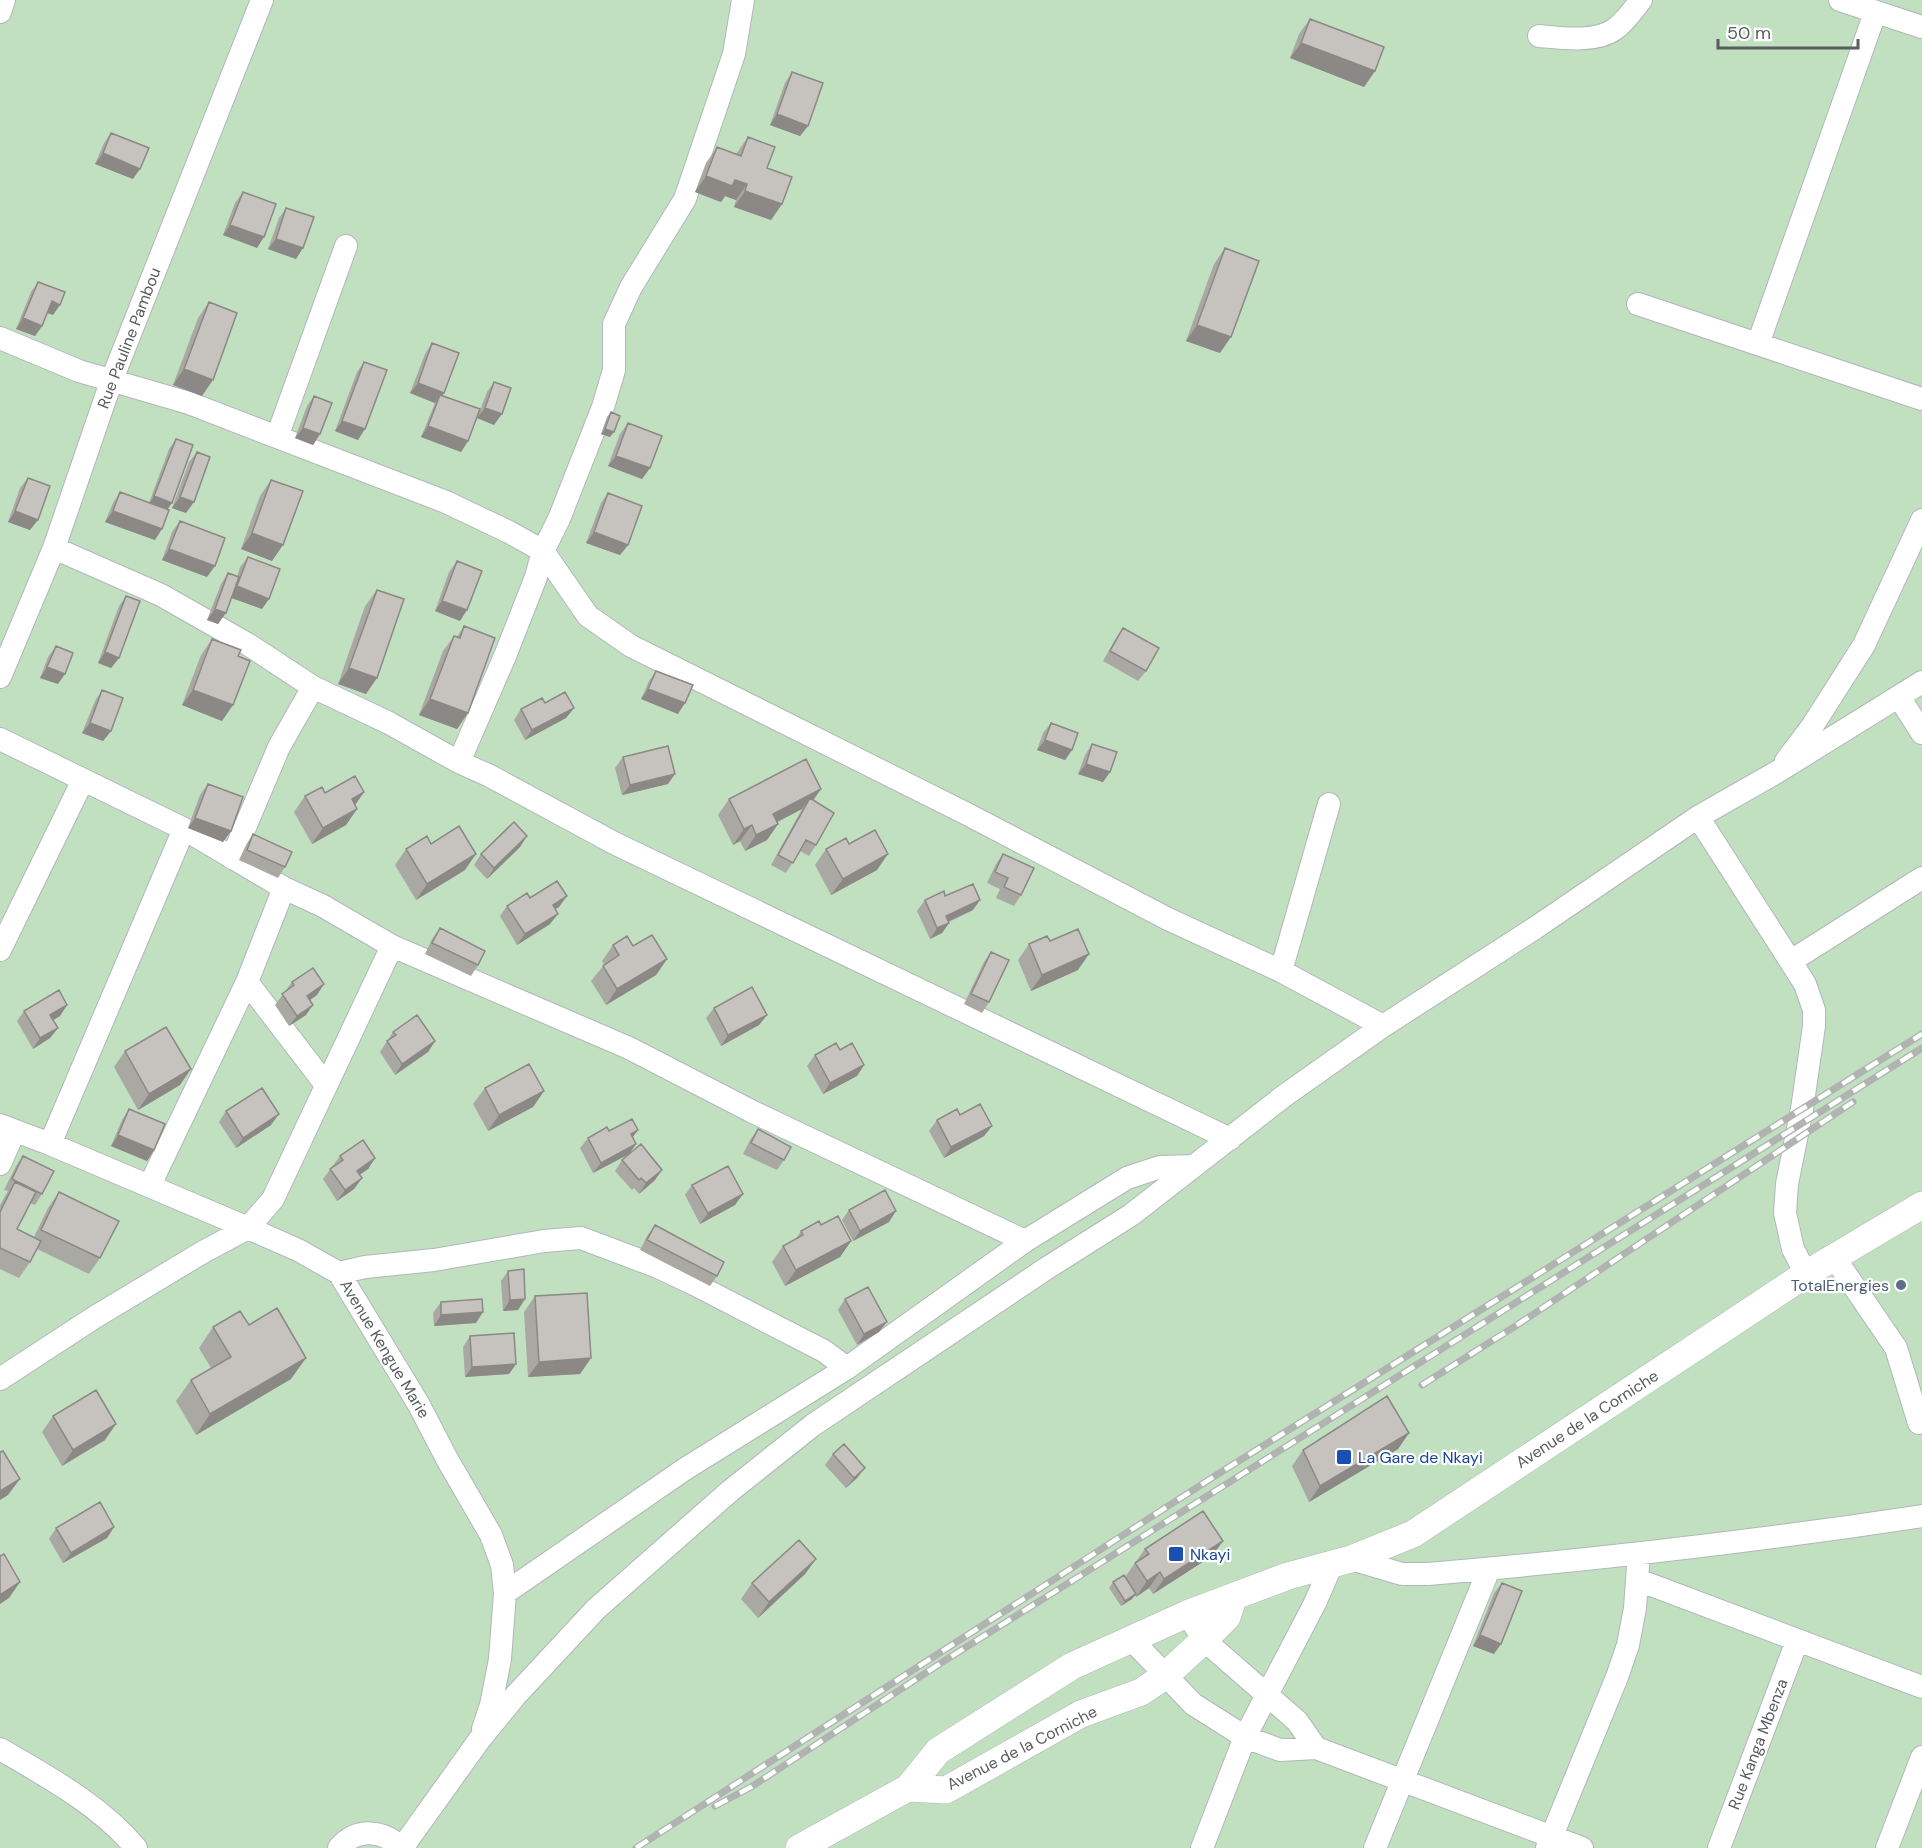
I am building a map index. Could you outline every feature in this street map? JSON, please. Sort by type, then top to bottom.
[{"type":"street","points":[[0,12],[4,0]]},
{"type":"street","name":"Rue Pauline Pambou","points":[[0,677],[54,548],[111,382],[262,0]]},
{"type":"street","points":[[459,762],[509,646],[536,578],[543,551],[559,519],[609,388],[614,370],[614,324],[631,286],[684,199],[734,54],[743,0]]},
{"type":"street","points":[[1539,36],[1579,39],[1613,31],[1628,18],[1641,0]]},
{"type":"street","points":[[1840,0],[1922,27]]},
{"type":"street","points":[[1758,344],[1875,13]]},
{"type":"street","points":[[277,436],[346,246]]},
{"type":"street","points":[[1638,304],[1922,399]]},
{"type":"street","points":[[0,338],[79,371],[189,403],[277,436],[446,502],[509,531],[543,551],[588,616],[631,646],[969,814],[1168,919],[1281,971],[1383,1026]]},
{"type":"street","points":[[1778,772],[1813,725],[1864,645],[1922,520]]},
{"type":"street","points":[[54,548],[161,595],[249,645],[313,687],[389,723],[614,843],[1230,1139]]},
{"type":"street","points":[[339,1848],[350,1838],[372,1833],[393,1840],[402,1848],[480,1739],[516,1695],[596,1609],[739,1484],[813,1425],[1047,1268],[1131,1215],[1284,1096],[1383,1026],[1535,928],[1698,817],[1778,772],[1922,682]]},
{"type":"street","points":[[232,858],[279,747],[313,687]]},
{"type":"street","points":[[1899,697],[1922,733]]},
{"type":"street","points":[[0,739],[184,829],[284,888],[323,906],[392,946],[629,1048],[753,1112],[1025,1241]]},
{"type":"street","points":[[0,950],[84,780]]},
{"type":"street","points":[[1281,971],[1329,804]]},
{"type":"street","points":[[1698,817],[1805,984],[1814,1010],[1814,1026],[1802,1109],[1787,1184],[1785,1213],[1793,1249],[1806,1274]]},
{"type":"street","points":[[50,1144],[184,829]]},
{"type":"street","points":[[1791,961],[1922,878]]},
{"type":"street","points":[[150,1185],[247,982],[284,888]]},
{"type":"street","points":[[0,1379],[95,1317],[203,1252],[248,1228],[273,1199],[392,946]]},
{"type":"street","points":[[247,982],[326,1085]]},
{"type":"street","points":[[0,1164],[7,1129]]},
{"type":"street","name":"Avenue Kengue Marie","points":[[7,1129],[150,1185],[298,1251],[339,1273],[419,1405],[447,1459],[491,1534],[501,1565],[505,1593],[500,1659],[491,1705],[480,1739]]},
{"type":"street","points":[[505,1593],[686,1469],[847,1368],[1025,1241],[1127,1178],[1160,1167],[1194,1166]]},
{"type":"street","name":"Avenue de la Corniche","points":[[799,1848],[908,1788],[938,1751],[1072,1666],[1187,1614],[1288,1576],[1342,1562],[1413,1534],[1806,1274],[1921,1208]]},
{"type":"street","points":[[339,1273],[365,1267],[434,1260],[544,1241],[581,1238],[658,1267],[694,1284],[824,1351],[847,1368]]},
{"type":"street","points":[[1834,1257],[1896,1348],[1919,1423]]},
{"type":"street","points":[[1202,1848],[1245,1737],[1315,1603],[1342,1562],[1402,1574],[1489,1569],[1833,1530],[1922,1516]]},
{"type":"street","points":[[1550,1842],[1628,1645],[1638,1580],[1639,1553]]},
{"type":"street","points":[[1375,1848],[1489,1569]]},
{"type":"street","points":[[1638,1580],[1922,1687]]},
{"type":"street","name":"Avenue de la Corniche","points":[[908,1788],[946,1790],[1081,1714],[1142,1692],[1165,1676],[1227,1617],[1234,1596]]},
{"type":"street","points":[[1187,1614],[1204,1640],[1297,1721],[1316,1748]]},
{"type":"street","points":[[1131,1639],[1193,1704],[1245,1737],[1280,1750],[1316,1748],[1550,1842],[1582,1848]]},
{"type":"street","name":"Rue Kanga Mbenza","points":[[1719,1848],[1797,1641]]},
{"type":"street","points":[[0,1749],[84,1801],[120,1828],[136,1848]]},
{"type":"street","points":[[1887,1848],[1922,1757]]},
{"type":"green space","points":[[0,0],[1922,0],[1922,1848],[0,1848]]},
{"type":"building","points":[[1310,19],[1384,47],[1375,71],[1301,43]]},
{"type":"building","points":[[792,72],[823,83],[808,126],[777,114]]},
{"type":"building","points":[[111,133],[149,148],[140,169],[103,153]]},
{"type":"building","points":[[748,137],[775,147],[767,168],[792,177],[782,204],[745,191],[747,184],[735,180],[732,186],[706,176],[717,147],[741,156]]},
{"type":"building","points":[[243,192],[276,204],[264,237],[230,225]]},
{"type":"building","points":[[286,208],[314,217],[303,248],[276,239]]},
{"type":"building","points":[[1225,248],[1259,261],[1231,337],[1197,325]]},
{"type":"building","points":[[38,282],[65,292],[60,305],[52,301],[42,326],[23,318]]},
{"type":"building","points":[[209,302],[237,313],[213,380],[184,369]]},
{"type":"building","points":[[432,343],[459,353],[444,393],[418,383]]},
{"type":"building","points":[[364,362],[387,370],[365,429],[342,421]]},
{"type":"building","points":[[494,382],[511,388],[502,414],[485,408]]},
{"type":"building","points":[[440,395],[480,409],[468,441],[428,426]]},
{"type":"building","points":[[314,396],[332,403],[320,434],[303,428]]},
{"type":"building","points":[[611,412],[620,416],[614,432],[605,429]]},
{"type":"building","points":[[628,423],[662,436],[650,468],[616,456]]},
{"type":"building","points":[[176,439],[193,445],[172,503],[154,496]]},
{"type":"building","points":[[197,452],[210,457],[194,502],[180,497]]},
{"type":"building","points":[[28,478],[50,486],[38,520],[15,511]]},
{"type":"building","points":[[271,480],[303,491],[283,545],[252,533]]},
{"type":"building","points":[[120,492],[169,510],[162,529],[113,511]]},
{"type":"building","points":[[608,493],[642,506],[628,545],[594,532]]},
{"type":"building","points":[[180,521],[225,538],[215,566],[169,549]]},
{"type":"building","points":[[248,557],[280,569],[269,599],[237,586]]},
{"type":"building","points":[[457,561],[482,571],[467,610],[442,601]]},
{"type":"building","points":[[228,573],[239,577],[226,613],[215,609]]},
{"type":"building","points":[[377,590],[404,599],[377,678],[349,668]]},
{"type":"building","points":[[126,596],[140,601],[119,658],[105,652]]},
{"type":"building","points":[[464,626],[495,638],[468,713],[430,699],[454,636],[460,638]]},
{"type":"building","points":[[1123,628],[1159,648],[1146,671],[1110,651]]},
{"type":"building","points":[[212,639],[241,650],[238,656],[250,661],[233,705],[193,690]]},
{"type":"building","points":[[56,646],[73,653],[65,674],[47,667]]},
{"type":"building","points":[[656,671],[693,685],[685,703],[648,689]]},
{"type":"building","points":[[102,690],[123,698],[111,731],[90,723]]},
{"type":"building","points":[[565,692],[574,708],[532,730],[521,709],[542,698],[545,703]]},
{"type":"building","points":[[1051,723],[1078,733],[1072,750],[1045,740]]},
{"type":"building","points":[[1092,744],[1117,752],[1110,772],[1086,764]]},
{"type":"building","points":[[668,746],[675,774],[630,785],[623,757]]},
{"type":"building","points":[[806,759],[821,789],[773,814],[778,824],[756,835],[752,825],[744,829],[729,799]]},
{"type":"building","points":[[355,776],[364,792],[352,799],[357,809],[323,828],[305,796],[322,787],[325,793]]},
{"type":"building","points":[[208,784],[243,797],[231,831],[195,818]]},
{"type":"building","points":[[810,798],[834,813],[816,845],[806,840],[793,863],[778,855]]},
{"type":"building","points":[[514,822],[527,836],[494,868],[481,854]]},
{"type":"building","points":[[459,826],[476,854],[427,884],[406,849],[427,836],[431,844]]},
{"type":"building","points":[[875,830],[888,854],[843,879],[826,849],[846,838],[849,844]]},
{"type":"building","points":[[253,834],[292,852],[285,867],[247,850]]},
{"type":"building","points":[[1003,854],[1034,868],[1021,895],[1004,887],[1008,878],[995,872]]},
{"type":"building","points":[[557,881],[567,896],[553,905],[558,914],[525,934],[507,906],[527,893],[530,898]]},
{"type":"building","points":[[973,884],[980,900],[946,916],[949,923],[937,928],[925,900],[944,891],[945,896]]},
{"type":"building","points":[[440,928],[485,951],[478,965],[432,943]]},
{"type":"building","points":[[1078,929],[1089,954],[1042,975],[1029,944],[1047,936],[1050,941]]},
{"type":"building","points":[[652,935],[667,959],[617,989],[603,966],[619,955],[613,945],[627,936],[633,946]]},
{"type":"building","points":[[991,952],[1009,960],[989,1002],[971,994]]},
{"type":"building","points":[[313,968],[324,984],[307,996],[313,1005],[297,1016],[282,994],[294,985],[292,982]]},
{"type":"building","points":[[752,987],[767,1015],[728,1035],[714,1008]]},
{"type":"building","points":[[59,990],[67,1005],[50,1015],[58,1028],[40,1038],[24,1011]]},
{"type":"building","points":[[417,1015],[435,1041],[402,1064],[387,1041],[396,1035],[393,1032]]},
{"type":"building","points":[[166,1027],[191,1069],[149,1094],[125,1051]]},
{"type":"building","points":[[836,1043],[840,1050],[852,1043],[864,1065],[830,1083],[815,1055]]},
{"type":"building","points":[[529,1064],[544,1091],[499,1115],[485,1088]]},
{"type":"building","points":[[262,1088],[279,1114],[243,1138],[226,1111]]},
{"type":"building","points":[[980,1104],[992,1126],[951,1147],[937,1120],[957,1109],[960,1115]]},
{"type":"building","points":[[129,1109],[165,1124],[154,1150],[118,1135]]},
{"type":"building","points":[[632,1119],[638,1130],[631,1134],[636,1144],[601,1163],[588,1138],[607,1127],[609,1131]]},
{"type":"building","points":[[758,1129],[791,1147],[784,1160],[751,1143]]},
{"type":"building","points":[[363,1140],[375,1158],[357,1171],[362,1178],[345,1190],[330,1169],[343,1160],[340,1156]]},
{"type":"building","points":[[641,1144],[662,1170],[646,1183],[641,1178],[639,1180],[622,1160]]},
{"type":"building","points":[[23,1156],[54,1171],[42,1194],[12,1179]]},
{"type":"building","points":[[728,1166],[743,1194],[708,1213],[692,1185]]},
{"type":"building","points":[[15,1182],[36,1192],[17,1229],[41,1241],[30,1262],[0,1248],[0,1212]]},
{"type":"building","points":[[885,1190],[896,1211],[860,1231],[849,1210]]},
{"type":"building","points":[[59,1192],[119,1221],[100,1258],[41,1230]]},
{"type":"building","points":[[838,1216],[851,1241],[796,1270],[783,1246],[803,1235],[801,1231],[819,1221],[821,1225]]},
{"type":"building","points":[[655,1225],[724,1262],[717,1276],[647,1240]]},
{"type":"building","points":[[524,1269],[525,1299],[510,1300],[508,1271]]},
{"type":"building","points":[[868,1287],[887,1322],[864,1334],[845,1299]]},
{"type":"building","points":[[587,1293],[591,1358],[539,1362],[535,1296]]},
{"type":"building","points":[[482,1299],[483,1312],[441,1315],[441,1302]]},
{"type":"building","points":[[277,1308],[306,1358],[210,1414],[191,1380],[231,1357],[213,1327],[240,1311],[249,1325]]},
{"type":"building","points":[[514,1333],[516,1364],[472,1367],[470,1336]]},
{"type":"building","points":[[96,1390],[116,1424],[73,1450],[53,1416]]},
{"type":"building","name":"La Gare de Nkayi","points":[[1387,1396],[1409,1433],[1320,1486],[1303,1450]]},
{"type":"building","points":[[844,1444],[865,1468],[854,1478],[833,1454]]},
{"type":"building","points":[[3,1451],[20,1479],[0,1491],[0,1452]]},
{"type":"building","points":[[100,1502],[114,1527],[71,1553],[56,1528]]},
{"type":"building","points":[[1203,1511],[1223,1541],[1164,1579],[1160,1572],[1147,1581],[1135,1563],[1149,1554],[1145,1549]]},
{"type":"building","points":[[799,1540],[816,1559],[769,1602],[752,1583]]},
{"type":"building","points":[[4,1554],[20,1582],[0,1595],[0,1556]]},
{"type":"building","points":[[1124,1575],[1136,1594],[1125,1601],[1113,1582]]},
{"type":"building","points":[[1502,1583],[1522,1591],[1501,1644],[1480,1635]]},
{"type":"railway","points":[[636,1848],[1218,1474],[1922,1034]]},
{"type":"railway","points":[[715,1806],[751,1787],[944,1661],[1922,1048]]},
{"type":"railway","points":[[1422,1385],[1514,1327],[1853,1102]]},
{"type":"place","name":"TotalEnergies","points":[[1901,1285]]},
{"type":"place","name":"La Gare de Nkayi","points":[[1344,1457]]},
{"type":"place","name":"Nkayi","points":[[1176,1554]]}]
